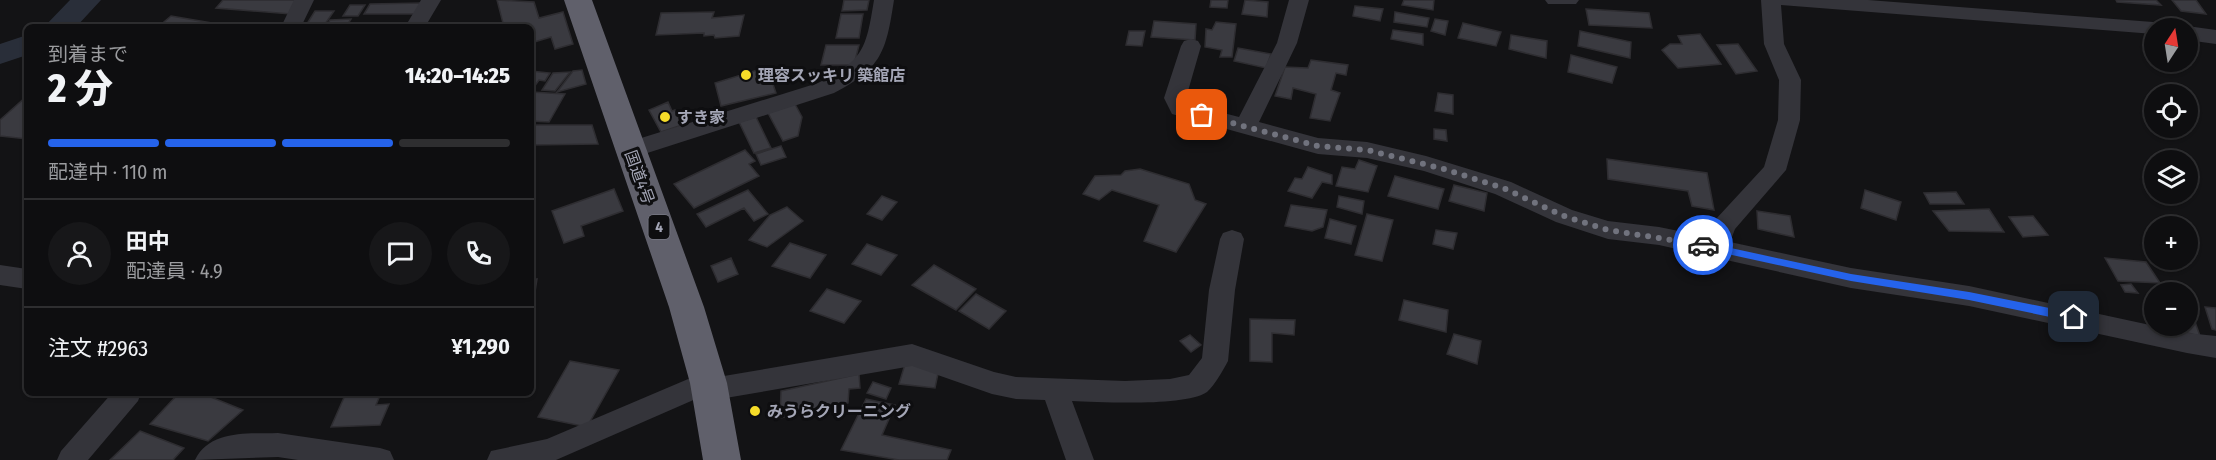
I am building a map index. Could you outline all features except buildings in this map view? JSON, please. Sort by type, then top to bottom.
[{"type":"highway","name":"国道4号","points":[[578,0],[682,290],[708,386],[722,460]]},
{"type":"street","points":[[292,24],[304,0]]},
{"type":"street","points":[[417,24],[431,0]]},
{"type":"street","points":[[630,150],[826,88],[855,74],[868,59],[878,40],[884,0]]},
{"type":"street","points":[[1246,126],[1287,43],[1299,0]]},
{"type":"street","points":[[1557,0],[1569,0]]},
{"type":"street","points":[[1716,248],[1725,225],[1775,170],[1789,120],[1790,80],[1774,44],[1771,0]]},
{"type":"street","points":[[1785,0],[2144,27]]},
{"type":"street","points":[[2198,35],[2216,37]]},
{"type":"street","points":[[1191,46],[1175,98],[1180,109],[1318,146],[1367,150],[1463,175],[1503,188],[1564,216],[1608,230],[1659,236],[1837,275],[1969,296],[2187,343],[2216,346]]},
{"type":"street","points":[[501,460],[550,450],[708,386],[912,355],[992,383],[1017,388],[1125,392],[1170,390],[1197,384],[1215,361],[1222,290],[1232,239]]},
{"type":"street","points":[[0,275],[24,279]]},
{"type":"street","points":[[1054,389],[1080,460]]},
{"type":"street","points":[[71,460],[125,396]]},
{"type":"street","points":[[209,460],[227,447],[278,445],[380,460]]},
{"type":"waterway","points":[[62,24],[87,0]]},
{"type":"waterway","points":[[0,54],[24,46]]},
{"type":"way so far","points":[[1202,115],[1318,146],[1367,150],[1444,169],[1503,188],[1564,216],[1608,230],[1659,236],[1703,245]]},
{"type":"place","name":"理容スッキリ 築館店","points":[[746,75]]},
{"type":"place","name":"すき家","points":[[665,117]]},
{"type":"place","name":"みうらクリーニング","points":[[755,411]]},
{"type":"route","points":[[1703,245],[1851,278],[1969,296],[2074,317]]}]
